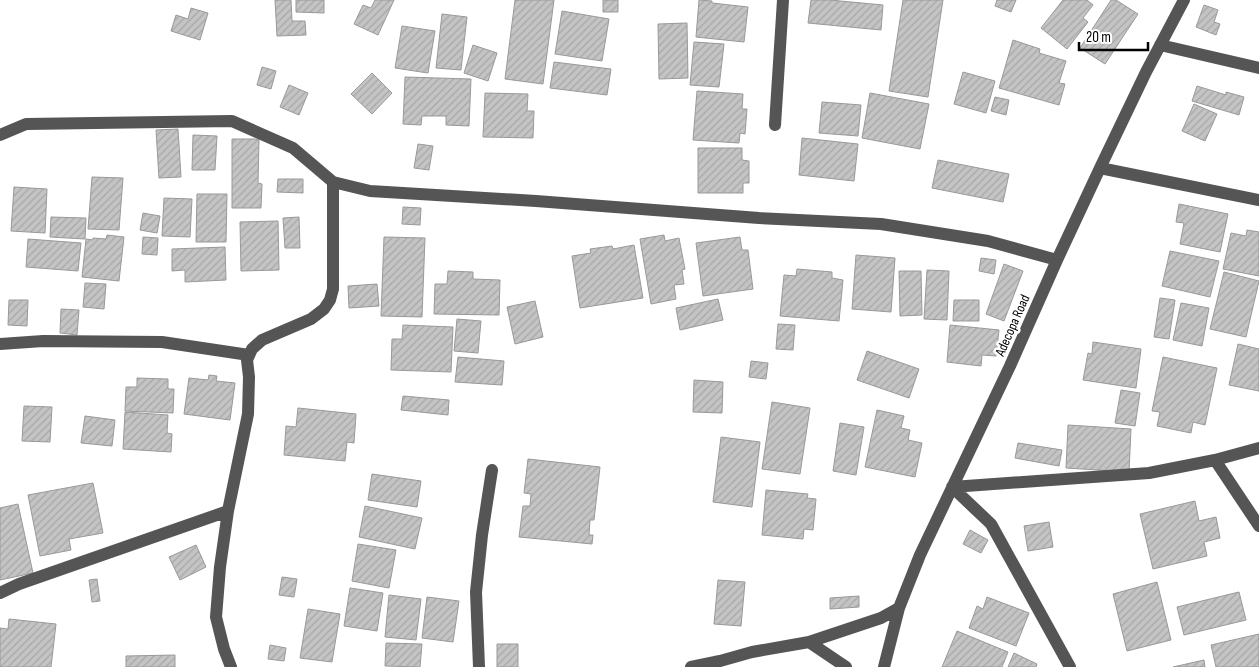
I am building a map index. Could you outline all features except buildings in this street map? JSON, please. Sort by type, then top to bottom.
[{"type":"street","points":[[775,125],[783,0]]},
{"type":"street","name":"Adecopa Road","points":[[884,667],[899,608],[920,555],[1010,366],[1100,168],[1184,0]]},
{"type":"street","points":[[1160,45],[1259,68]]},
{"type":"street","points":[[0,135],[26,124],[232,121],[292,148],[333,182],[370,190],[536,200],[759,218],[881,224],[988,241],[1057,260]]},
{"type":"street","points":[[1100,168],[1259,200]]},
{"type":"street","points":[[231,667],[216,617],[220,567],[228,511],[248,414],[249,377],[247,360],[252,349],[262,340],[311,319],[324,309],[330,300],[333,289],[333,182]]},
{"type":"street","points":[[0,344],[43,341],[162,342],[249,355]]},
{"type":"street","points":[[952,487],[1149,473],[1215,460],[1259,448]]},
{"type":"street","points":[[1215,460],[1259,526]]},
{"type":"street","points":[[479,667],[476,592],[482,534],[492,470]]},
{"type":"street","points":[[952,487],[991,524],[1070,667]]},
{"type":"street","points":[[0,592],[228,511]]},
{"type":"street","points":[[691,667],[752,652],[809,642],[881,618],[899,608]]},
{"type":"street","points":[[809,642],[846,667]]}]
